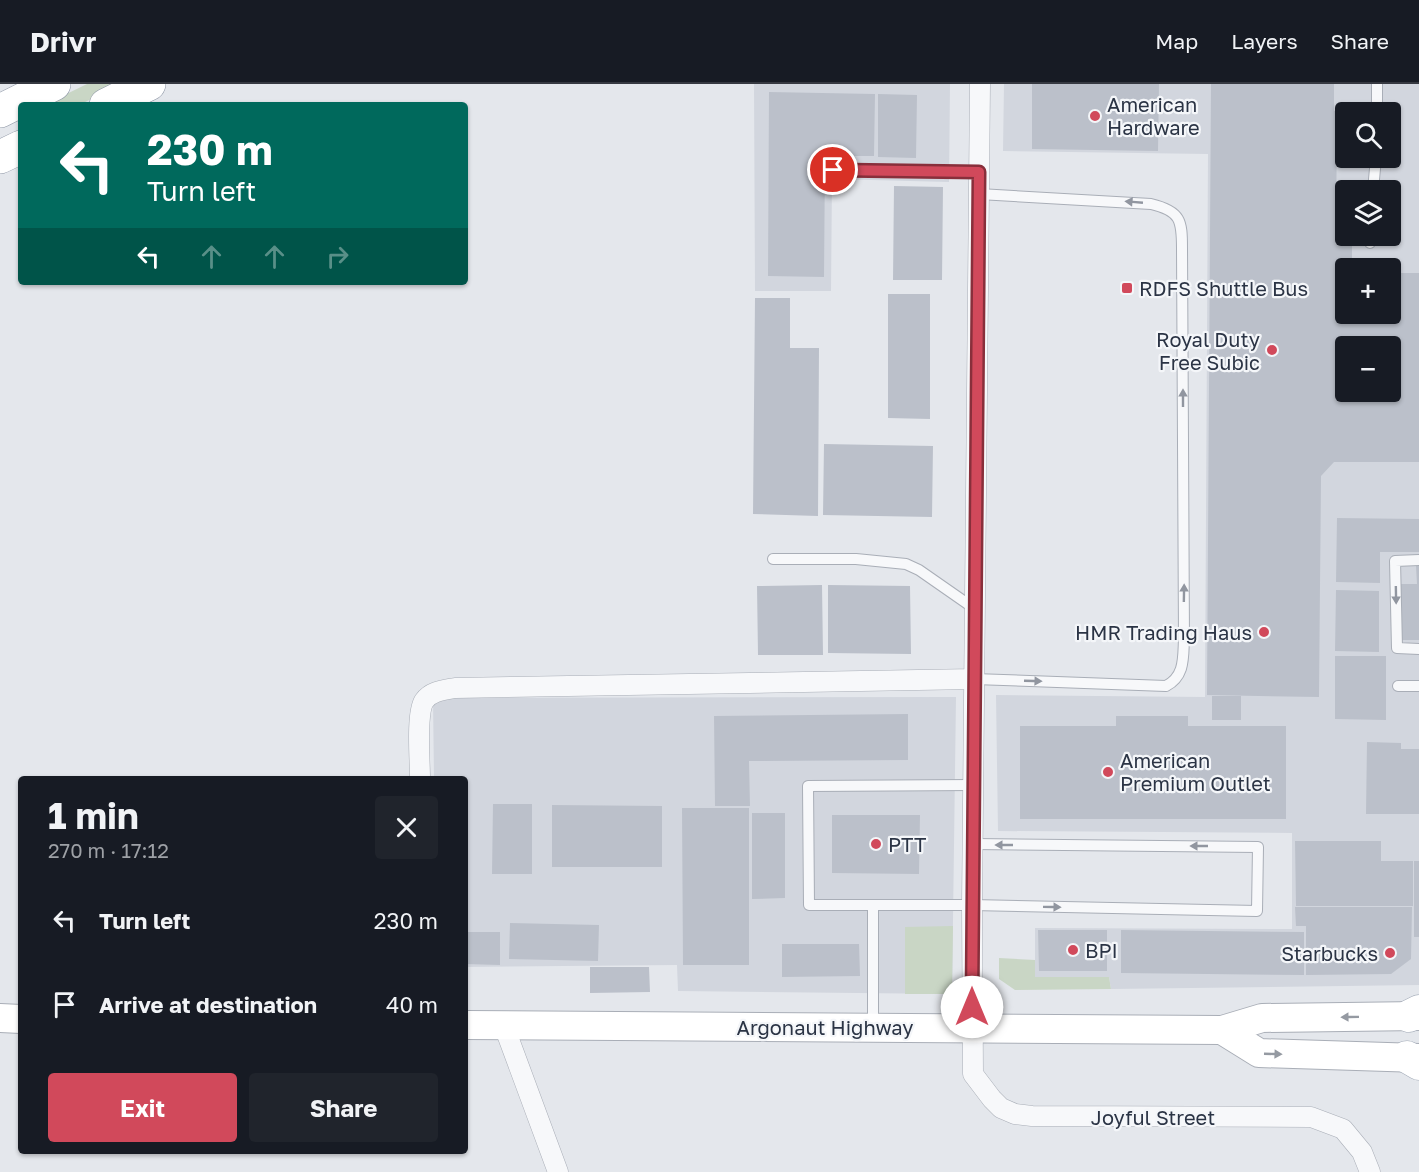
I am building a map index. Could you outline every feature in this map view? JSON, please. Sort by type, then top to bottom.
[{"type":"highway","points":[[0,111],[54,84]]},
{"type":"highway","points":[[112,102],[149,84]]},
{"type":"highway","points":[[0,157],[18,148]]},
{"type":"street","name":"Joyful Street","points":[[980,84],[972,905],[973,1074],[1001,1108],[1032,1116],[1311,1117],[1343,1129],[1362,1152],[1370,1172]]},
{"type":"street","points":[[420,776],[420,712],[424,701],[438,691],[455,688],[974,679]]},
{"type":"street","name":"Argonaut Highway","points":[[468,1025],[1222,1030],[1262,1018],[1416,1014]]},
{"type":"street","points":[[0,1018],[18,1019]]},
{"type":"street","points":[[504,1026],[558,1172]]},
{"type":"street","points":[[1222,1030],[1259,1053],[1415,1060]]},
{"type":"lane","points":[[1377,84],[1377,102]]},
{"type":"lane","points":[[833,170],[979,172]]},
{"type":"lane","points":[[974,679],[1166,686],[1176,680],[1181,670],[1184,617],[1182,226],[1169,208],[1142,202],[980,194]]},
{"type":"lane","points":[[773,559],[856,559],[906,564],[919,570],[975,609]]},
{"type":"lane","points":[[1419,560],[1395,561],[1397,648],[1419,649]]},
{"type":"lane","points":[[1398,686],[1419,686]]},
{"type":"lane","points":[[973,844],[1258,847],[1257,911],[972,905],[809,905],[808,786],[974,784]]},
{"type":"lane","points":[[873,906],[873,1027]]},
{"type":"shaded area","points":[[754,84],[950,84],[949,182],[832,179],[831,291],[755,291]]},
{"type":"shaded area","points":[[1004,84],[1419,84],[1419,985],[1111,989],[1109,977],[1035,977],[1035,928],[1292,929],[1292,833],[998,831],[996,695],[1205,697],[1208,154],[1003,151]]},
{"type":"shaded area","points":[[956,697],[952,994],[678,991],[677,965],[468,967],[468,776],[434,776],[433,698]]},
{"type":"green space","points":[[87,84],[122,84],[85,102],[50,102]]},
{"type":"green space","points":[[953,926],[952,994],[905,994],[905,927]]},
{"type":"green space","points":[[999,958],[1035,960],[1035,977],[1109,977],[1111,989],[1015,990],[999,979]]},
{"type":"building","name":"American Hardware","points":[[1032,84],[1159,84],[1158,151],[1032,149]]},
{"type":"building","name":"Royal Duty Free Subic","points":[[1211,84],[1334,84],[1337,168],[1335,246],[1352,246],[1352,258],[1335,258],[1335,324],[1401,324],[1401,273],[1419,273],[1419,462],[1334,462],[1321,476],[1319,697],[1207,695]]},
{"type":"building","points":[[769,92],[875,94],[874,156],[825,156],[824,277],[768,276]]},
{"type":"building","points":[[878,94],[917,95],[916,158],[878,157]]},
{"type":"building","points":[[894,186],[943,187],[942,280],[893,280]]},
{"type":"building","points":[[888,294],[930,294],[930,419],[888,418]]},
{"type":"building","points":[[755,298],[790,298],[790,348],[819,348],[818,516],[753,514]]},
{"type":"building","points":[[824,444],[933,446],[932,517],[823,515]]},
{"type":"building","points":[[1337,518],[1419,519],[1419,552],[1380,552],[1380,583],[1336,582]]},
{"type":"building","points":[[1416,566],[1419,566],[1419,640],[1400,640],[1399,584],[1417,584]]},
{"type":"building","points":[[822,585],[823,655],[758,655],[757,586]]},
{"type":"building","points":[[828,585],[910,586],[911,654],[828,653]]},
{"type":"building","points":[[1336,590],[1379,591],[1379,652],[1335,651]]},
{"type":"building","points":[[1335,656],[1386,656],[1386,720],[1335,719]]},
{"type":"building","points":[[1212,696],[1241,696],[1241,720],[1212,720]]},
{"type":"building","points":[[908,714],[908,760],[749,761],[750,806],[715,806],[714,716]]},
{"type":"building","name":"American Premium Outlet","points":[[1116,716],[1188,716],[1188,726],[1286,726],[1286,819],[1020,819],[1020,726],[1116,726]]},
{"type":"building","points":[[1367,742],[1401,743],[1401,749],[1419,749],[1419,814],[1366,814]]},
{"type":"building","points":[[493,804],[532,804],[532,874],[492,874]]},
{"type":"building","points":[[552,805],[662,806],[662,867],[552,867]]},
{"type":"building","points":[[682,808],[749,808],[749,965],[683,965]]},
{"type":"building","points":[[752,813],[785,813],[785,898],[752,899]]},
{"type":"building","name":"PTT","points":[[832,815],[920,815],[919,874],[832,873]]},
{"type":"building","points":[[1295,841],[1381,841],[1381,861],[1413,861],[1413,906],[1296,906]]},
{"type":"building","points":[[1414,861],[1419,861],[1419,937],[1414,937]]},
{"type":"building","points":[[1295,907],[1412,907],[1411,959],[1391,974],[1306,975],[1306,926],[1296,926]]},
{"type":"building","points":[[510,923],[599,925],[598,961],[509,959]]},
{"type":"building","name":"BPI","points":[[1038,930],[1107,930],[1107,971],[1039,971]]},
{"type":"building","points":[[1121,930],[1304,932],[1304,975],[1121,973]]},
{"type":"building","points":[[468,932],[500,932],[500,965],[468,964]]},
{"type":"building","points":[[782,944],[859,944],[860,976],[782,977]]},
{"type":"building","points":[[590,967],[649,967],[650,992],[590,993]]},
{"type":"place","name":"American Hardware","points":[[1095,116]]},
{"type":"place","name":"RDFS Shuttle Bus","points":[[1127,288]]},
{"type":"place","name":"Royal Duty Free Subic","points":[[1272,350]]},
{"type":"place","name":"HMR Trading Haus","points":[[1264,632]]},
{"type":"place","name":"American Premium Outlet","points":[[1108,772]]},
{"type":"place","name":"PTT","points":[[876,844]]},
{"type":"place","name":"BPI","points":[[1073,950]]},
{"type":"place","name":"Starbucks","points":[[1390,953]]},
{"type":"route","points":[[833,170],[979,172],[972,1007]]}]
